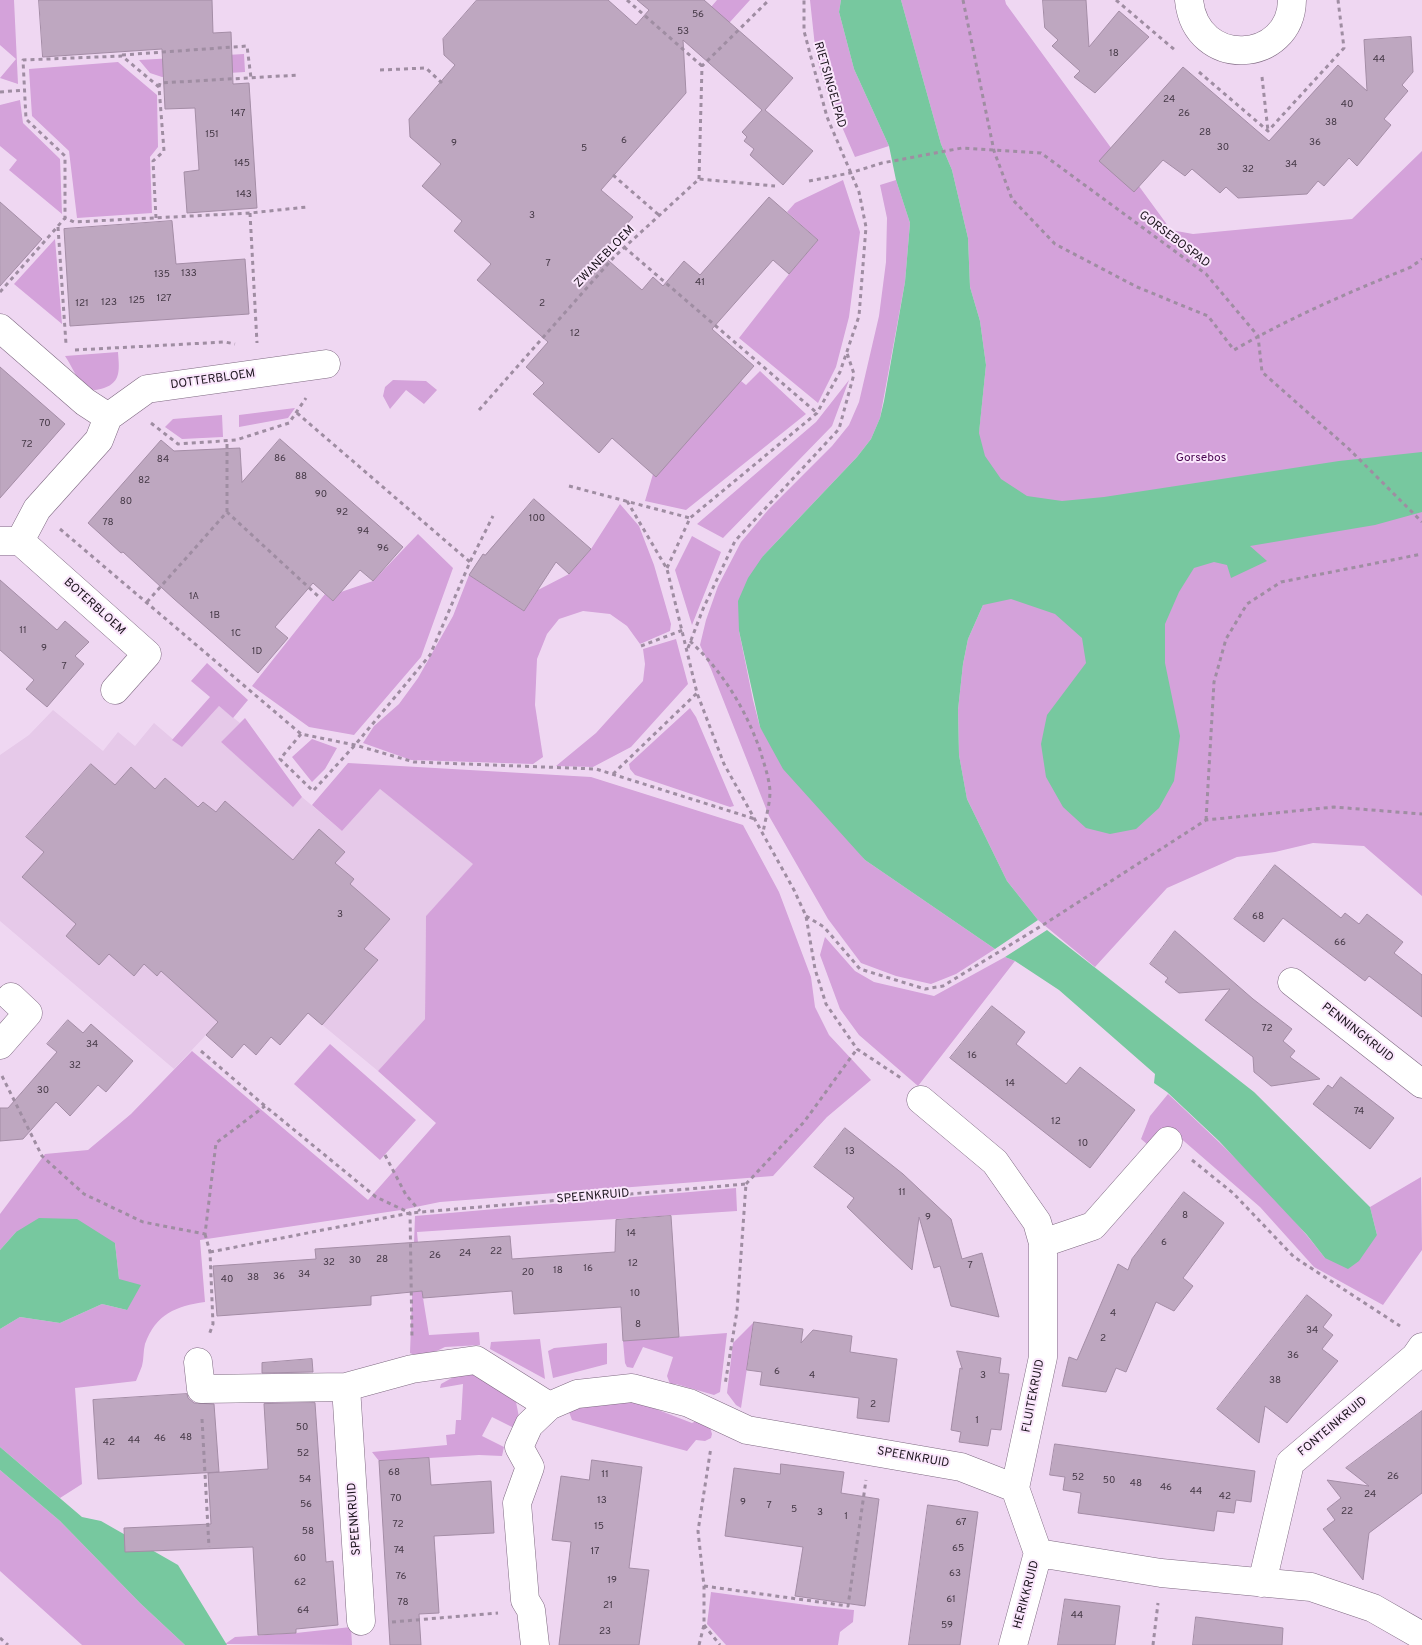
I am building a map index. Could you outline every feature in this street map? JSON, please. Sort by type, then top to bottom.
[{"type":"street","points":[[1190,0],[1191,12],[1198,28],[1210,41],[1225,49],[1242,51],[1259,48],[1274,39],[1286,25],[1292,9],[1292,0]]},
{"type":"street","points":[[0,328],[85,402],[118,410],[99,440],[10,541]]},
{"type":"street","name":"DOTTERBLOEM","points":[[118,410],[147,389],[326,364]]},
{"type":"street","name":"BOTERBLOEM","points":[[10,541],[147,654],[115,690]]},
{"type":"street","name":"PENNINGKRUID","points":[[1292,982],[1422,1084]]},
{"type":"street","points":[[0,1045],[28,1013],[11,997]]},
{"type":"street","name":"FLUITEKRUID","points":[[921,1100],[995,1162],[1037,1222],[1043,1243],[1043,1357],[1015,1488]]},
{"type":"street","points":[[1043,1243],[1093,1226],[1168,1141]]},
{"type":"street","name":"FONTEINKRUID","points":[[1262,1583],[1290,1463],[1415,1357],[1414,1339]]},
{"type":"street","points":[[198,1362],[201,1389],[346,1387],[412,1369],[476,1360],[549,1406]]},
{"type":"street","name":"SPEENKRUID","points":[[346,1387],[362,1621]]},
{"type":"street","name":"SPEENKRUID","points":[[535,1645],[531,1610],[525,1600],[517,1503],[530,1466],[519,1447],[529,1424],[549,1406],[577,1394],[632,1388],[689,1403],[747,1430],[961,1467],[1015,1488]]},
{"type":"street","name":"HERIKKRUID","points":[[1013,1645],[1038,1553],[1015,1488]]},
{"type":"street","points":[[1038,1553],[1161,1573],[1311,1587],[1373,1608],[1422,1636]]},
{"type":"path","points":[[627,0],[702,66]]},
{"type":"path","points":[[769,0],[702,66],[699,179],[774,186]]},
{"type":"path","name":"RIETSINGELPAD","points":[[804,0],[804,31],[827,117],[859,192],[866,227],[859,316],[840,372],[817,413]]},
{"type":"path","points":[[963,0],[994,151],[1012,199],[1055,244],[1137,287],[1208,316],[1234,350],[1326,302],[1410,267],[1422,258]]},
{"type":"path","points":[[0,292],[65,218],[65,156],[26,119],[23,60],[122,56],[247,46],[251,78]]},
{"type":"path","points":[[1259,48],[1268,132]]},
{"type":"path","points":[[122,56],[159,87]]},
{"type":"path","points":[[380,70],[426,68],[442,83]]},
{"type":"path","points":[[156,218],[153,161],[164,151],[160,83],[299,75]]},
{"type":"path","points":[[0,92],[25,90]]},
{"type":"path","name":"GORSEBOSPAD","points":[[850,173],[882,163],[962,148],[1041,153],[1206,274],[1258,336]]},
{"type":"path","points":[[809,182],[850,173]]},
{"type":"path","points":[[613,175],[660,216]]},
{"type":"path","name":"ZWANEBLOEM","points":[[479,410],[615,256],[699,179]]},
{"type":"path","points":[[65,218],[74,222],[250,213],[307,207]]},
{"type":"path","points":[[250,213],[259,374]]},
{"type":"path","points":[[58,227],[66,350],[225,342],[242,343]]},
{"type":"path","points":[[624,247],[817,413],[690,518],[667,569]]},
{"type":"path","points":[[1258,336],[1262,372],[1349,449],[1422,522]]},
{"type":"path","points":[[250,343],[257,342]]},
{"type":"path","points":[[688,648],[735,541],[838,429],[854,374],[847,352]]},
{"type":"path","points":[[118,410],[178,444],[236,440],[289,423],[326,364]]},
{"type":"path","points":[[297,413],[470,562]]},
{"type":"path","points":[[147,602],[226,512],[227,440]]},
{"type":"path","points":[[569,486],[690,518]]},
{"type":"path","points":[[627,502],[667,569],[698,693],[724,764],[794,890],[806,916],[815,969],[826,1004],[857,1048],[900,1077],[921,1100]]},
{"type":"path","points":[[38,509],[301,734],[355,745],[414,762],[596,769],[755,819]]},
{"type":"path","points":[[226,512],[318,596]]},
{"type":"path","points":[[301,734],[280,759],[313,791],[355,745],[430,655],[492,516]]},
{"type":"path","points":[[1206,820],[1214,682],[1226,639],[1247,604],[1280,582],[1422,554]]},
{"type":"path","points":[[641,646],[682,630]]},
{"type":"path","points":[[690,642],[717,668],[730,686],[743,708],[755,737],[766,768],[770,792],[763,834]]},
{"type":"path","points":[[614,774],[698,693]]},
{"type":"path","points":[[806,916],[824,926],[860,969],[925,989],[943,986],[1046,924],[1206,820],[1334,806],[1422,814]]},
{"type":"path","points":[[700,1645],[704,1625],[704,1586],[698,1531],[710,1449],[721,1417],[736,1311],[746,1184],[804,1122],[857,1048]]},
{"type":"path","points":[[201,1051],[265,1106],[376,1196],[410,1213],[412,1369]]},
{"type":"path","points":[[0,1071],[42,1156],[84,1194],[143,1222],[205,1234]]},
{"type":"path","points":[[198,1362],[213,1324],[210,1252],[205,1234],[216,1143],[265,1106]]},
{"type":"path","points":[[1168,1141],[1233,1193],[1294,1257],[1414,1339]]},
{"type":"path","points":[[385,1155],[406,1195],[421,1212]]},
{"type":"path","name":"SPEENKRUID","points":[[210,1252],[410,1213],[746,1184]]},
{"type":"path","points":[[201,1389],[209,1547]]},
{"type":"path","points":[[704,1586],[848,1606],[870,1450]]},
{"type":"path","points":[[1153,1645],[1161,1573]]},
{"type":"path","points":[[362,1621],[387,1622],[531,1610]]},
{"type":"path","points":[[704,1625],[720,1645]]},
{"type":"path","points":[[0,1638],[8,1645]]},
{"type":"shaded area","points":[[841,0],[901,0],[941,144],[952,170],[968,238],[970,287],[980,321],[986,365],[979,433],[985,456],[1001,479],[1027,496],[1062,501],[1104,497],[1339,461],[1422,452],[1422,512],[1375,525],[1250,546],[1267,561],[1231,578],[1227,565],[1214,562],[1194,568],[1179,592],[1165,624],[1165,663],[1180,736],[1174,781],[1159,808],[1136,829],[1110,834],[1086,828],[1063,807],[1046,777],[1041,744],[1047,715],[1086,663],[1082,638],[1055,614],[1011,599],[983,605],[968,639],[963,664],[958,710],[959,755],[967,799],[1007,881],[1038,920],[995,949],[865,860],[783,769],[760,727],[739,631],[738,601],[748,578],[763,556],[857,457],[871,439],[880,418],[884,401],[905,282],[910,223],[896,180],[889,146],[854,69],[839,12]]},
{"type":"shaded area","points":[[219,706],[240,723],[221,742],[293,806],[302,797],[342,831],[380,789],[474,864],[426,916],[425,1019],[378,1071],[308,1013],[280,1045],[271,1037],[256,1055],[244,1044],[232,1058],[206,1035],[174,1069],[0,921],[0,755],[29,735],[53,710],[103,751],[118,732],[135,746],[154,723],[182,747]]},
{"type":"shaded area","points":[[1047,930],[1254,1092],[1370,1207],[1377,1235],[1359,1261],[1348,1269],[1325,1258],[1307,1235],[1219,1141],[1167,1092],[1154,1083],[1155,1074],[1059,990],[1015,961],[1005,957]]},
{"type":"shaded area","points":[[39,1218],[77,1219],[115,1243],[119,1279],[141,1285],[127,1310],[102,1304],[60,1323],[20,1317],[0,1329],[0,1250],[16,1232]]},
{"type":"shaded area","points":[[0,1447],[82,1517],[101,1521],[178,1565],[227,1645],[185,1645],[140,1603],[60,1521],[0,1470]]},
{"type":"green space","points":[[0,0],[14,0],[18,84],[0,78],[16,59],[0,45]]},
{"type":"green space","points":[[717,0],[750,0],[710,44],[692,29]]},
{"type":"green space","points":[[810,0],[841,0],[839,12],[854,69],[889,146],[855,157],[826,90],[816,56]]},
{"type":"green space","name":"Gorsebos","points":[[901,0],[1005,0],[1006,4],[1171,230],[1193,234],[1352,219],[1422,151],[1422,896],[1364,846],[1313,843],[1275,852],[1237,857],[1167,888],[1095,967],[1038,920],[1007,881],[967,799],[959,755],[958,710],[963,664],[968,639],[983,605],[979,432],[986,365],[980,321],[970,287],[968,238],[952,170],[941,144]]},
{"type":"green space","points":[[244,54],[245,72],[162,77],[150,73],[139,60]]},
{"type":"green space","points":[[118,62],[157,95],[158,147],[150,157],[152,213],[77,218],[69,151],[32,116],[29,69]]},
{"type":"green space","points":[[20,100],[23,123],[60,159],[62,214],[9,170],[17,160],[0,146],[0,105]]},
{"type":"green space","points":[[843,180],[860,232],[849,317],[836,367],[818,403],[739,338],[818,240],[787,212],[795,203]]},
{"type":"green space","points":[[896,180],[910,223],[905,282],[880,418],[871,439],[857,457],[763,556],[739,631],[760,727],[865,860],[995,949],[956,974],[931,984],[896,976],[861,963],[828,919],[769,816],[700,645],[706,620],[718,586],[741,542],[768,510],[832,446],[849,425],[859,402],[879,316],[886,262],[887,218],[880,185]]},
{"type":"green space","points":[[55,239],[62,324],[14,284]]},
{"type":"green space","points":[[118,352],[119,369],[117,378],[110,385],[96,390],[84,386],[65,356]]},
{"type":"green space","points":[[760,371],[806,414],[686,510],[645,501],[653,474],[741,381],[746,385]]},
{"type":"green space","points":[[393,380],[426,381],[437,390],[424,404],[406,390],[390,409],[383,396],[385,387]]},
{"type":"green space","points":[[849,380],[832,426],[723,538],[697,524],[816,422]]},
{"type":"green space","points":[[295,408],[288,418],[239,427],[239,415]]},
{"type":"green space","points":[[222,415],[223,437],[182,439],[165,427],[173,419]]},
{"type":"green space","points":[[620,504],[639,526],[654,565],[671,624],[670,631],[640,644],[627,626],[610,614],[583,611],[559,619],[547,634],[537,659],[535,705],[543,757],[533,764],[411,760],[363,743],[374,726],[399,704],[418,678],[453,616],[469,575],[524,611],[538,590],[569,574],[591,549]]},
{"type":"green space","points":[[418,534],[453,568],[421,657],[354,735],[309,727],[252,686],[325,594],[333,601],[341,592],[373,581]]},
{"type":"green space","points":[[692,536],[721,552],[692,625],[675,570]]},
{"type":"green space","points":[[676,639],[688,684],[631,747],[593,767],[556,766],[596,733],[643,681],[645,664],[643,649]]},
{"type":"green space","points":[[207,663],[248,700],[233,718],[219,706],[182,747],[172,740],[210,697],[191,681]]},
{"type":"green space","points":[[690,708],[696,717],[734,806],[730,807],[635,775],[630,769],[629,764]]},
{"type":"green space","points":[[245,718],[302,797],[293,807],[221,742]]},
{"type":"green space","points":[[312,739],[337,748],[325,769],[312,782],[292,757]]},
{"type":"green space","points":[[348,763],[591,777],[743,825],[779,892],[811,977],[815,1007],[829,1035],[871,1080],[827,1117],[773,1176],[440,1202],[401,1210],[200,1240],[205,1302],[176,1309],[168,1313],[155,1325],[145,1344],[142,1366],[136,1381],[75,1388],[82,1484],[60,1498],[0,1447],[0,1329],[20,1317],[60,1323],[102,1304],[127,1310],[119,1279],[115,1243],[16,1232],[0,1250],[0,1214],[45,1154],[88,1150],[131,1114],[192,1051],[368,1200],[436,1123],[378,1071],[425,1019],[426,916],[473,864],[380,789],[342,831],[312,805]]},
{"type":"green space","points":[[825,937],[855,971],[874,982],[934,996],[1005,957],[1015,961],[918,1086],[859,1035],[840,1009],[820,955]]},
{"type":"green space","points":[[330,1044],[416,1120],[380,1160],[294,1084]]},
{"type":"green space","points":[[1168,1094],[1230,1152],[1270,1193],[1325,1258],[1377,1235],[1370,1207],[1421,1177],[1422,1250],[1383,1305],[1314,1267],[1260,1207],[1170,1129],[1154,1150],[1141,1139],[1150,1116]]},
{"type":"green space","points":[[736,1188],[737,1211],[417,1232],[423,1298],[429,1335],[479,1332],[480,1345],[445,1347],[422,1358],[410,1353],[415,1216]]},
{"type":"green space","points":[[754,1322],[741,1408],[736,1405],[727,1393],[733,1343]]},
{"type":"green space","points":[[727,1333],[720,1392],[714,1395],[670,1384],[667,1376],[673,1357],[643,1347],[633,1368],[627,1367],[625,1363],[623,1341]]},
{"type":"green space","points":[[540,1339],[545,1379],[490,1349],[491,1342]]},
{"type":"green space","points":[[607,1343],[607,1364],[553,1378],[548,1351],[554,1348]]},
{"type":"green space","points":[[457,1375],[473,1375],[507,1391],[516,1402],[519,1417],[514,1428],[492,1417],[482,1436],[504,1447],[502,1456],[479,1455],[379,1461],[372,1452],[447,1445],[446,1435],[455,1434],[456,1420],[461,1420],[463,1384],[440,1388],[441,1384]]},
{"type":"green space","points":[[618,1397],[692,1423],[696,1421],[710,1427],[711,1438],[705,1441],[696,1440],[687,1451],[572,1420],[569,1412],[572,1406]]},
{"type":"green space","points":[[0,1470],[60,1521],[140,1603],[185,1645],[82,1645],[0,1571]]},
{"type":"green space","points":[[711,1592],[854,1610],[853,1622],[840,1632],[838,1645],[726,1645],[707,1624]]},
{"type":"green space","points":[[351,1627],[352,1645],[225,1644],[235,1637]]},
{"type":"building","points":[[39,0],[212,0],[213,33],[231,32],[233,84],[249,83],[257,208],[187,213],[184,172],[199,170],[195,108],[165,109],[162,49],[43,57]]},
{"type":"building","points":[[477,0],[608,0],[636,25],[649,10],[637,0],[704,0],[793,78],[765,110],[813,151],[783,185],[750,155],[754,149],[744,141],[747,137],[742,132],[762,110],[683,40],[686,93],[601,190],[633,217],[601,254],[642,290],[653,277],[663,286],[684,261],[700,275],[769,197],[818,240],[789,274],[773,260],[712,329],[754,366],[656,477],[612,438],[599,453],[533,394],[544,383],[526,367],[548,342],[477,280],[491,264],[454,231],[462,221],[422,186],[441,164],[410,137],[409,119],[455,65],[444,55],[443,39]]},
{"type":"building","points":[[1043,0],[1086,0],[1089,47],[1119,11],[1149,37],[1095,93],[1074,77],[1080,71],[1052,46],[1058,40],[1045,28]]},
{"type":"building","points":[[1411,37],[1413,72],[1402,85],[1408,91],[1384,119],[1391,125],[1357,166],[1349,158],[1324,186],[1318,181],[1307,194],[1238,198],[1226,187],[1220,193],[1192,169],[1185,176],[1163,160],[1134,192],[1099,161],[1183,67],[1269,141],[1338,65],[1367,91],[1364,40]]},
{"type":"building","points":[[0,202],[42,239],[0,286]]},
{"type":"building","points":[[172,221],[176,264],[245,259],[249,314],[70,326],[64,229]]},
{"type":"building","points":[[0,367],[65,424],[0,498]]},
{"type":"building","points":[[280,439],[403,547],[373,581],[360,570],[333,601],[313,583],[275,627],[288,638],[258,673],[88,523],[161,440],[174,451],[240,448],[242,482]]},
{"type":"building","points":[[534,499],[591,549],[569,574],[556,562],[524,611],[469,575],[483,554],[485,555]]},
{"type":"building","points":[[0,580],[57,630],[65,621],[89,642],[75,656],[84,664],[47,707],[26,689],[34,680],[0,650]]},
{"type":"building","points":[[91,764],[115,785],[131,767],[155,789],[165,778],[198,807],[203,802],[216,812],[225,801],[293,860],[319,829],[345,852],[335,863],[354,879],[350,884],[390,919],[364,949],[378,960],[322,1025],[308,1013],[280,1045],[271,1037],[256,1055],[244,1044],[232,1058],[206,1035],[218,1022],[161,971],[157,976],[144,964],[134,976],[109,954],[99,965],[66,936],[76,924],[22,877],[44,852],[26,837]]},
{"type":"building","points":[[1275,865],[1341,918],[1345,913],[1359,924],[1367,914],[1403,942],[1394,953],[1422,975],[1422,1017],[1369,976],[1365,981],[1283,918],[1264,942],[1234,919]]},
{"type":"building","points":[[1175,931],[1253,999],[1292,1029],[1283,1041],[1295,1051],[1290,1057],[1320,1079],[1271,1086],[1254,1072],[1253,1057],[1205,1020],[1230,989],[1179,993],[1165,982],[1168,978],[1150,964]]},
{"type":"building","points":[[992,1006],[1025,1032],[1016,1044],[1066,1084],[1080,1067],[1135,1110],[1090,1168],[950,1058]]},
{"type":"building","points":[[68,1020],[83,1033],[91,1024],[133,1061],[106,1092],[98,1085],[70,1116],[56,1102],[23,1139],[0,1141],[0,1108],[8,1108],[57,1052],[47,1044]]},
{"type":"building","points":[[1341,1077],[1394,1118],[1370,1149],[1313,1104],[1328,1085],[1332,1088]]},
{"type":"building","points":[[845,1128],[903,1174],[951,1219],[962,1259],[982,1253],[999,1317],[951,1306],[940,1266],[934,1268],[919,1217],[912,1270],[847,1207],[854,1198],[814,1167]]},
{"type":"building","points":[[1184,1192],[1224,1223],[1183,1278],[1193,1286],[1174,1311],[1156,1302],[1126,1372],[1116,1368],[1106,1392],[1062,1386],[1069,1357],[1077,1360],[1118,1264],[1128,1270],[1132,1259]]},
{"type":"building","points":[[671,1216],[679,1337],[623,1341],[621,1307],[514,1314],[512,1291],[423,1298],[422,1291],[371,1296],[371,1305],[217,1316],[213,1266],[316,1259],[315,1249],[510,1236],[512,1259],[615,1252],[616,1220]]},
{"type":"building","points":[[1307,1295],[1332,1315],[1323,1327],[1333,1335],[1322,1349],[1338,1361],[1287,1423],[1265,1406],[1259,1443],[1217,1409]]},
{"type":"building","points":[[754,1322],[803,1329],[801,1343],[813,1330],[852,1336],[850,1352],[897,1359],[889,1422],[857,1418],[859,1398],[760,1385],[762,1372],[747,1370]]},
{"type":"building","points":[[957,1351],[1001,1358],[999,1373],[1009,1374],[1001,1430],[991,1429],[988,1446],[959,1442],[961,1432],[951,1430],[960,1368],[962,1369]]},
{"type":"building","points":[[312,1359],[313,1372],[262,1373],[262,1363]]},
{"type":"building","points":[[187,1394],[188,1398],[194,1403],[214,1404],[219,1472],[98,1479],[93,1400]]},
{"type":"building","points":[[315,1403],[326,1562],[333,1561],[338,1625],[296,1629],[296,1633],[258,1635],[253,1547],[125,1552],[124,1528],[211,1524],[208,1473],[268,1469],[264,1404]]},
{"type":"building","points":[[1422,1411],[1422,1493],[1369,1533],[1363,1580],[1323,1529],[1335,1520],[1327,1509],[1341,1498],[1327,1480],[1369,1486],[1346,1468]]},
{"type":"building","points":[[1055,1444],[1255,1471],[1251,1502],[1236,1500],[1234,1513],[1217,1511],[1214,1531],[1078,1513],[1081,1493],[1063,1490],[1065,1477],[1050,1475]]},
{"type":"building","points":[[429,1458],[431,1485],[491,1481],[494,1533],[434,1536],[439,1613],[419,1614],[421,1645],[390,1645],[379,1461]]},
{"type":"building","points":[[592,1460],[642,1467],[629,1568],[649,1570],[639,1645],[559,1645],[571,1542],[552,1540],[561,1476],[589,1480]]},
{"type":"building","points":[[781,1464],[844,1472],[841,1493],[879,1499],[865,1606],[795,1596],[803,1547],[725,1536],[734,1468],[780,1474]]},
{"type":"building","points":[[928,1505],[978,1512],[960,1645],[909,1645]]},
{"type":"building","points":[[1065,1599],[1120,1606],[1115,1645],[1058,1645]]},
{"type":"building","points":[[1196,1617],[1283,1628],[1282,1645],[1193,1645]]}]
